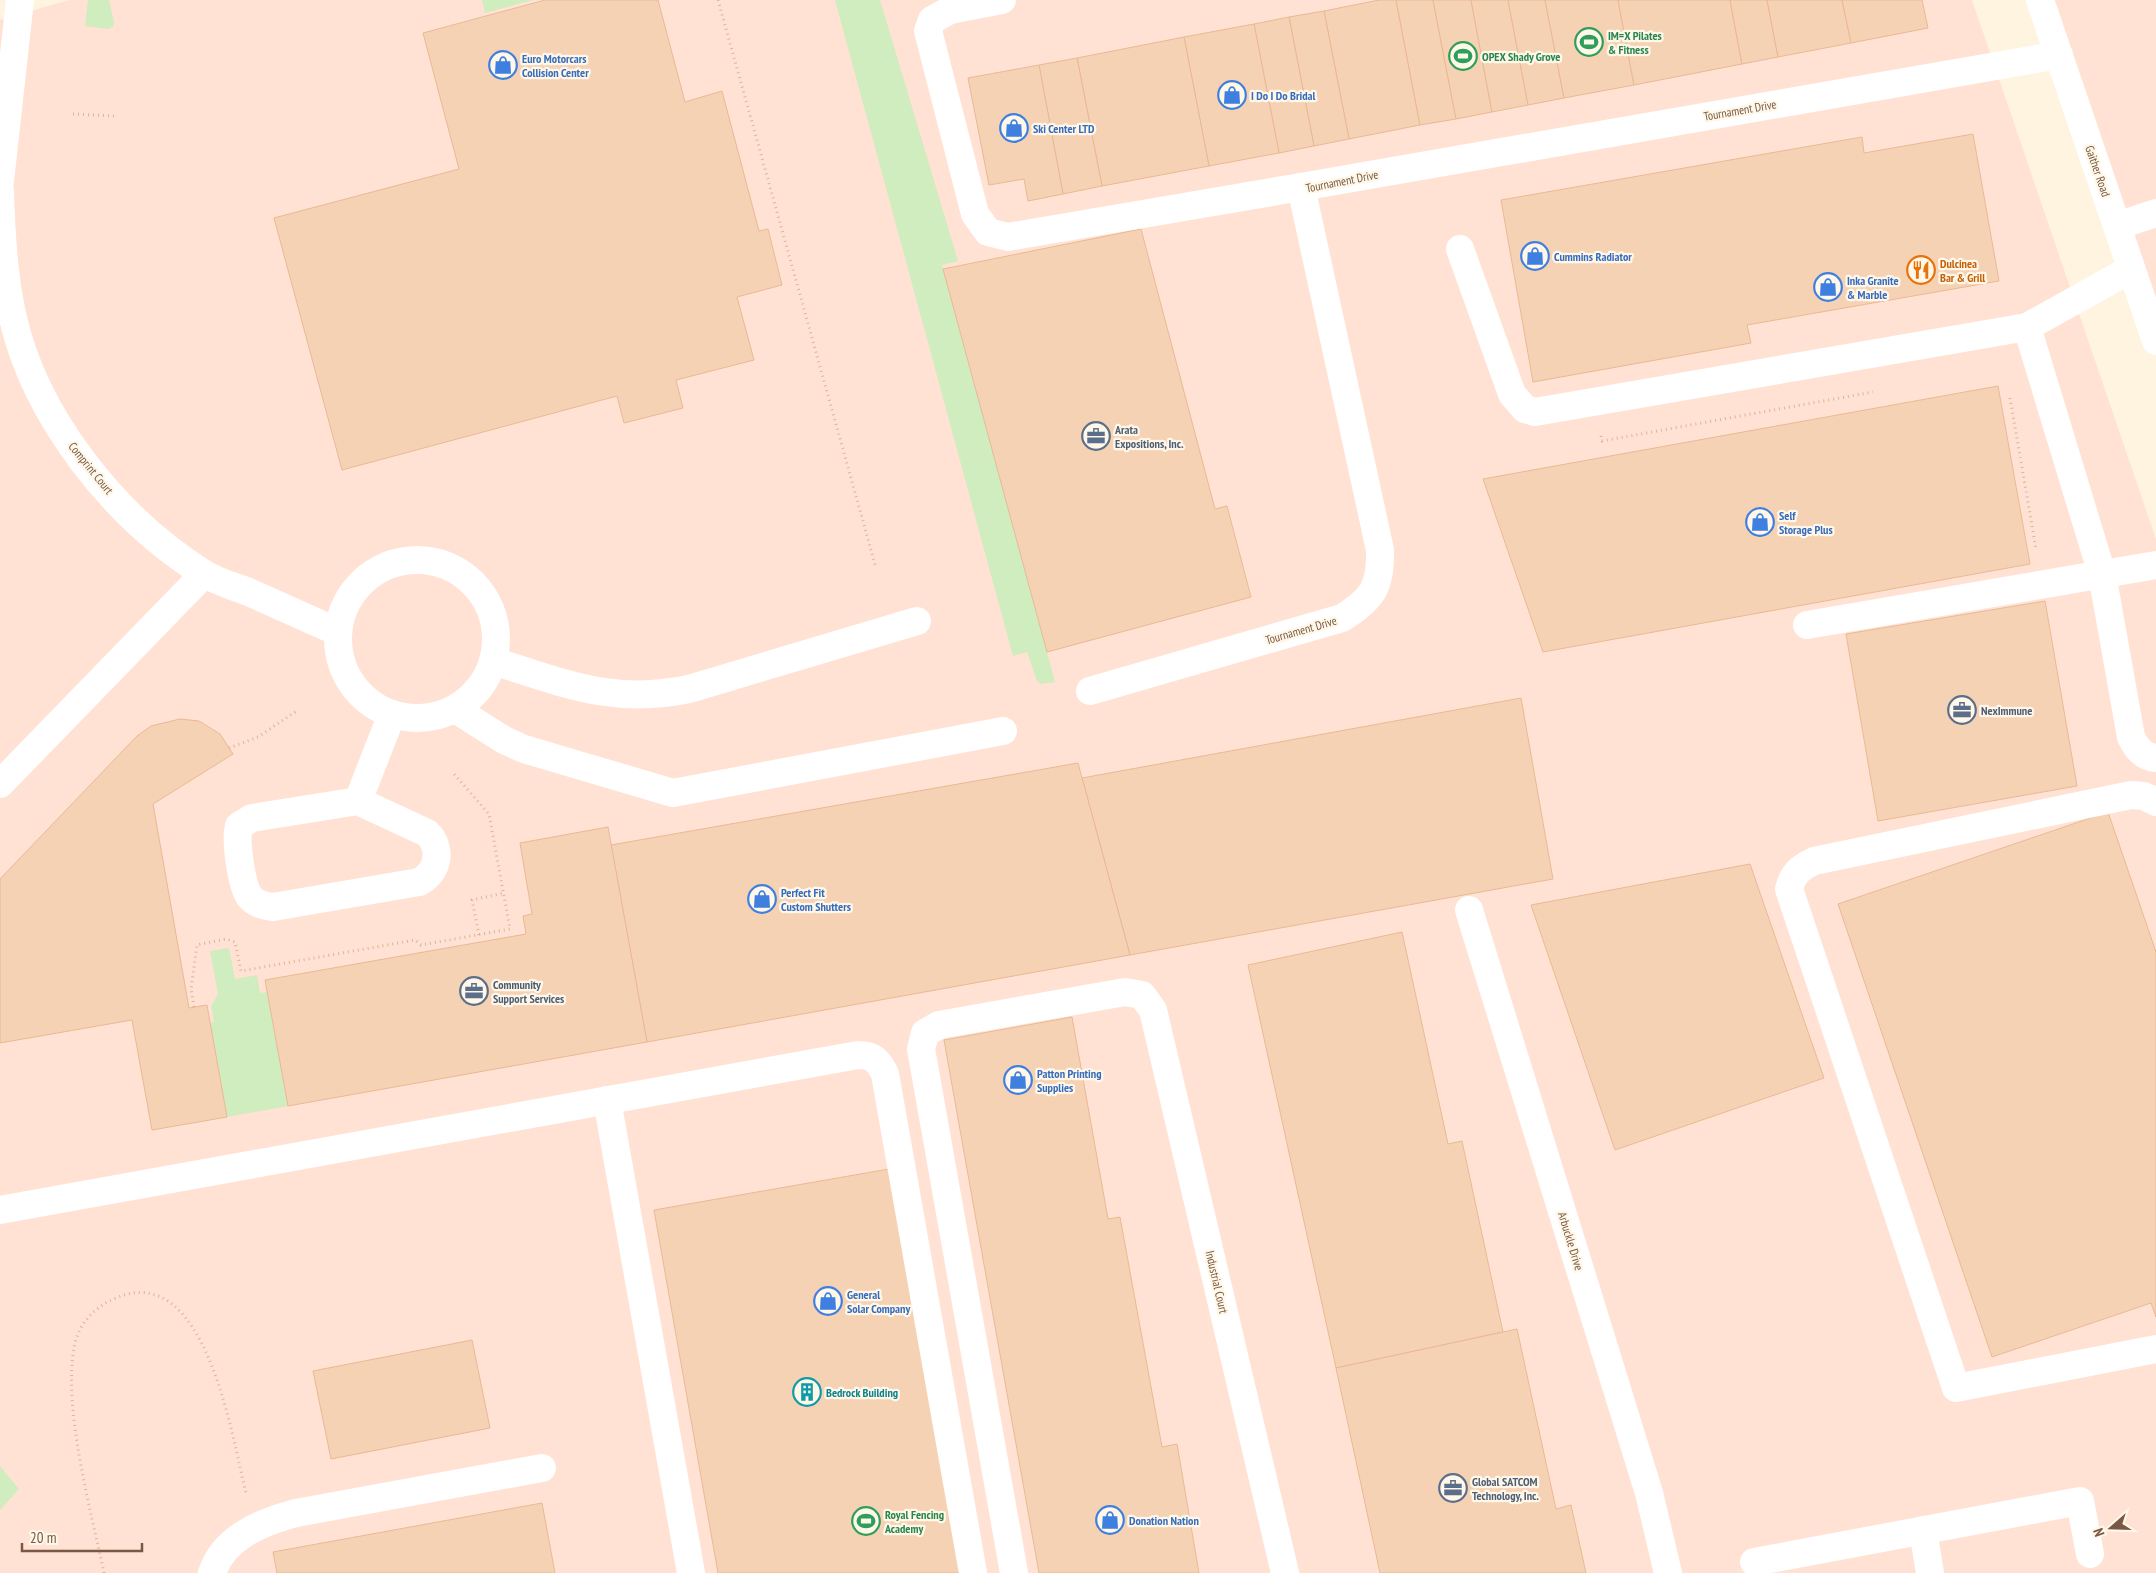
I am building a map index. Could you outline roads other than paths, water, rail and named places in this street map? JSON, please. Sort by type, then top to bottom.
[{"type":"street","points":[[0,181],[20,0]]},
{"type":"street","points":[[1002,0],[950,10],[932,20],[928,30],[934,61],[975,214],[988,232],[1008,238],[1301,187]]},
{"type":"street","name":"Gaither Road","points":[[2040,0],[2156,342]]},
{"type":"street","name":"Tournament Drive","points":[[1090,691],[1342,618],[1361,606],[1374,590],[1381,572],[1380,550],[1301,187],[2059,55]]},
{"type":"street","name":"Comprint Court","points":[[0,190],[2,246],[12,314],[25,356],[40,394],[57,424],[94,476],[129,513],[165,546],[204,574],[338,632]]},
{"type":"street","points":[[2117,226],[2156,213]]},
{"type":"street","points":[[1460,248],[1512,394],[1518,404],[1525,409],[1535,412],[2027,328],[2131,269]]},
{"type":"street","points":[[2027,328],[2102,574],[2131,737],[2135,747],[2142,754],[2156,758]]},
{"type":"street","points":[[419,559],[443,563],[470,580],[481,592],[492,614],[497,637],[493,661],[485,680],[472,696],[455,709],[440,715],[424,718],[407,718],[392,714],[373,705],[357,691],[345,673],[338,653],[338,632],[343,608],[356,588],[373,572],[396,562],[419,559]]},
{"type":"street","points":[[1807,625],[2156,565]]},
{"type":"street","points":[[0,784],[204,574]]},
{"type":"street","points":[[493,661],[599,692],[617,695],[653,695],[689,689],[917,621]]},
{"type":"street","points":[[455,709],[504,740],[524,749],[673,793],[1003,731]]},
{"type":"street","points":[[358,801],[392,714]]},
{"type":"street","points":[[2156,802],[2144,796],[2131,795],[1814,860],[1801,867],[1792,876],[1789,889],[1956,1388],[2156,1349]]},
{"type":"street","points":[[358,801],[427,833],[433,840],[436,856],[436,866],[433,873],[419,882],[273,907],[264,906],[250,896],[246,888],[237,840],[239,826],[252,818],[358,801]]},
{"type":"street","name":"Arbuckle Drive","points":[[1468,910],[1650,1492],[1668,1573]]},
{"type":"street","name":"Industrial Court","points":[[1014,1573],[921,1049],[922,1040],[924,1032],[939,1025],[1126,992],[1142,995],[1153,1010],[1285,1573]]},
{"type":"street","points":[[0,1210],[858,1055],[868,1055],[875,1058],[884,1074],[973,1573]]},
{"type":"street","points":[[607,1100],[692,1573]]},
{"type":"street","points":[[212,1573],[223,1552],[237,1539],[255,1528],[296,1513],[542,1468]]},
{"type":"street","points":[[1754,1562],[2080,1501],[2090,1554]]},
{"type":"street","points":[[1922,1530],[1930,1573]]},
{"type":"place","name":"IM=X Pilates & Fitness","points":[[1589,42]]},
{"type":"place","name":"OPEX Shady Grove","points":[[1463,56]]},
{"type":"place","name":"Euro Motorcars Collision Center","points":[[503,65]]},
{"type":"place","name":"I Do I Do Bridal","points":[[1232,95]]},
{"type":"place","name":"Ski Center LTD","points":[[1014,128]]},
{"type":"place","name":"Cummins Radiator","points":[[1535,256]]},
{"type":"place","name":"Dulcinea Bar & Grill","points":[[1921,270]]},
{"type":"place","name":"Inka Granite & Marble","points":[[1828,287]]},
{"type":"place","name":"Arata Expositions, Inc.","points":[[1096,436]]},
{"type":"place","name":"Self Storage Plus","points":[[1760,522]]},
{"type":"place","name":"NexImmune","points":[[1962,710]]},
{"type":"place","name":"Perfect Fit Custom Shutters","points":[[762,899]]},
{"type":"place","name":"Community Support Services","points":[[474,991]]},
{"type":"place","name":"Patton Printing Supplies","points":[[1018,1080]]},
{"type":"place","name":"General Solar Company","points":[[828,1301]]},
{"type":"place","name":"Bedrock Building","points":[[807,1392]]},
{"type":"place","name":"Global SATCOM Technology, Inc.","points":[[1453,1488]]},
{"type":"place","name":"Donation Nation","points":[[1110,1520]]},
{"type":"place","name":"Royal Fencing Academy","points":[[866,1521]]}]
